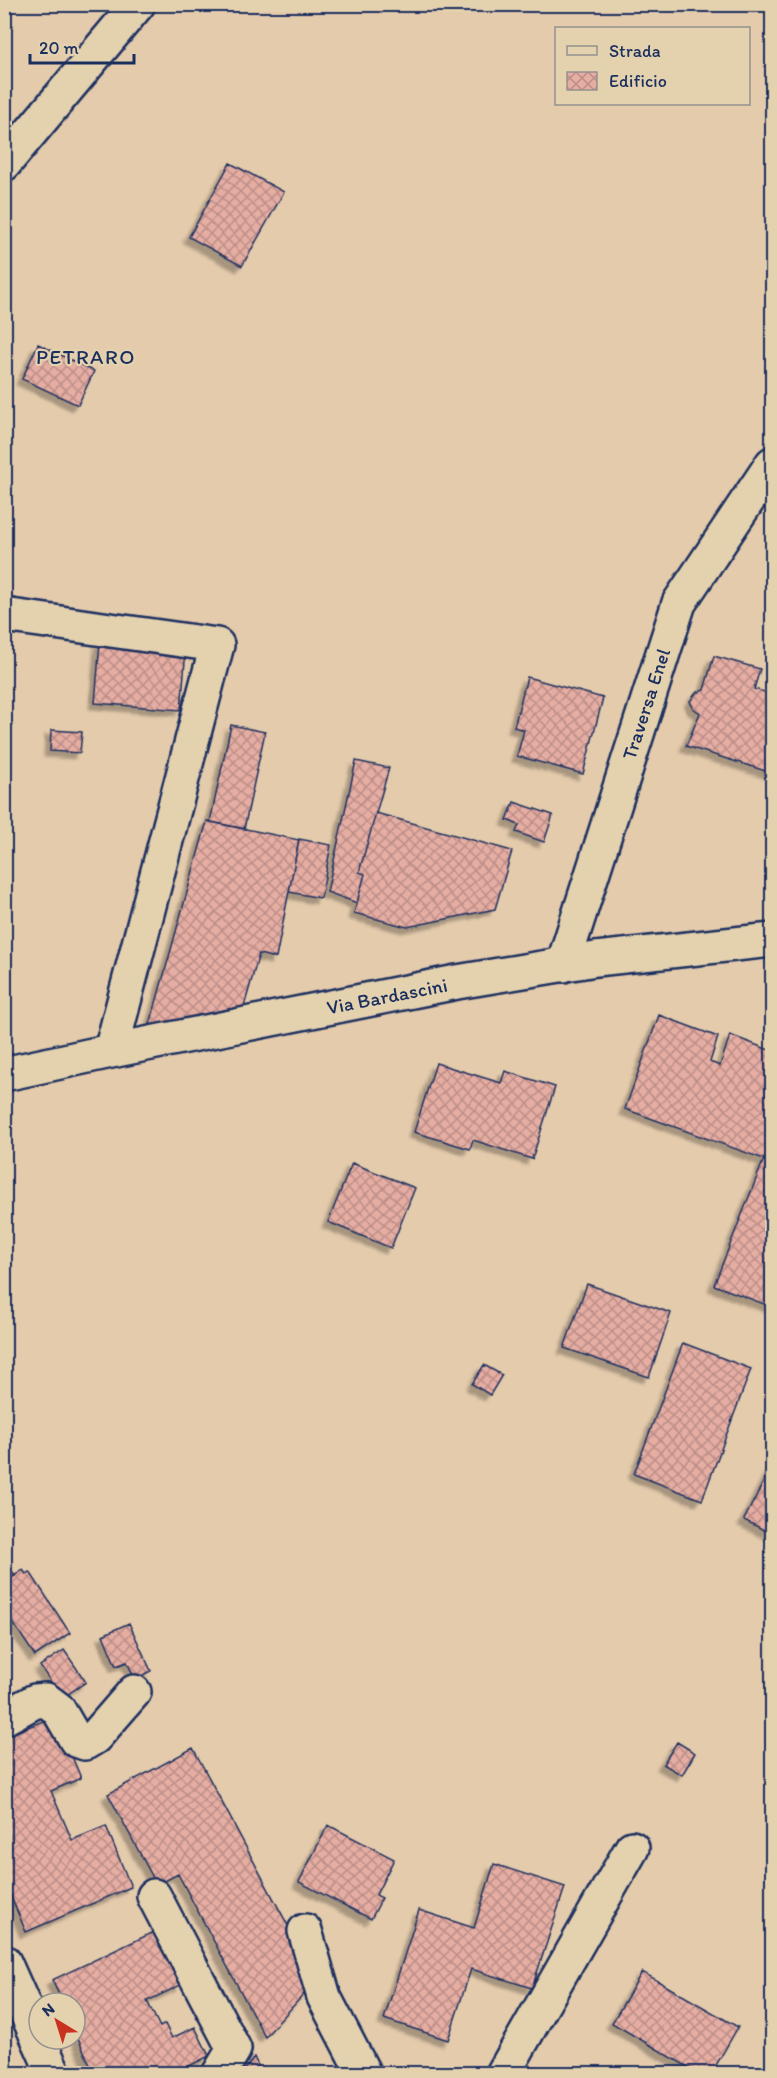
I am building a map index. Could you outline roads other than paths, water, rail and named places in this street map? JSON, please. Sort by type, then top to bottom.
[{"type":"street","points":[[4,164],[138,4]]},
{"type":"street","name":"Traversa Enel","points":[[563,965],[679,603],[772,464]]},
{"type":"street","points":[[4,615],[217,645],[111,1051]]},
{"type":"street","name":"Via Bardascini","points":[[4,1074],[457,982],[596,959],[772,940]]},
{"type":"street","points":[[4,1718],[35,1701],[46,1700],[58,1709],[76,1740],[85,1743],[95,1737],[134,1692]]},
{"type":"street","points":[[503,2073],[632,1848]]},
{"type":"street","points":[[154,1896],[234,2049],[219,2073]]},
{"type":"street","points":[[305,1931],[324,1997],[364,2073]]},
{"type":"street","points":[[4,1962],[54,2073]]},
{"type":"district","name":"PETRARO","points":[[86,356]]}]
